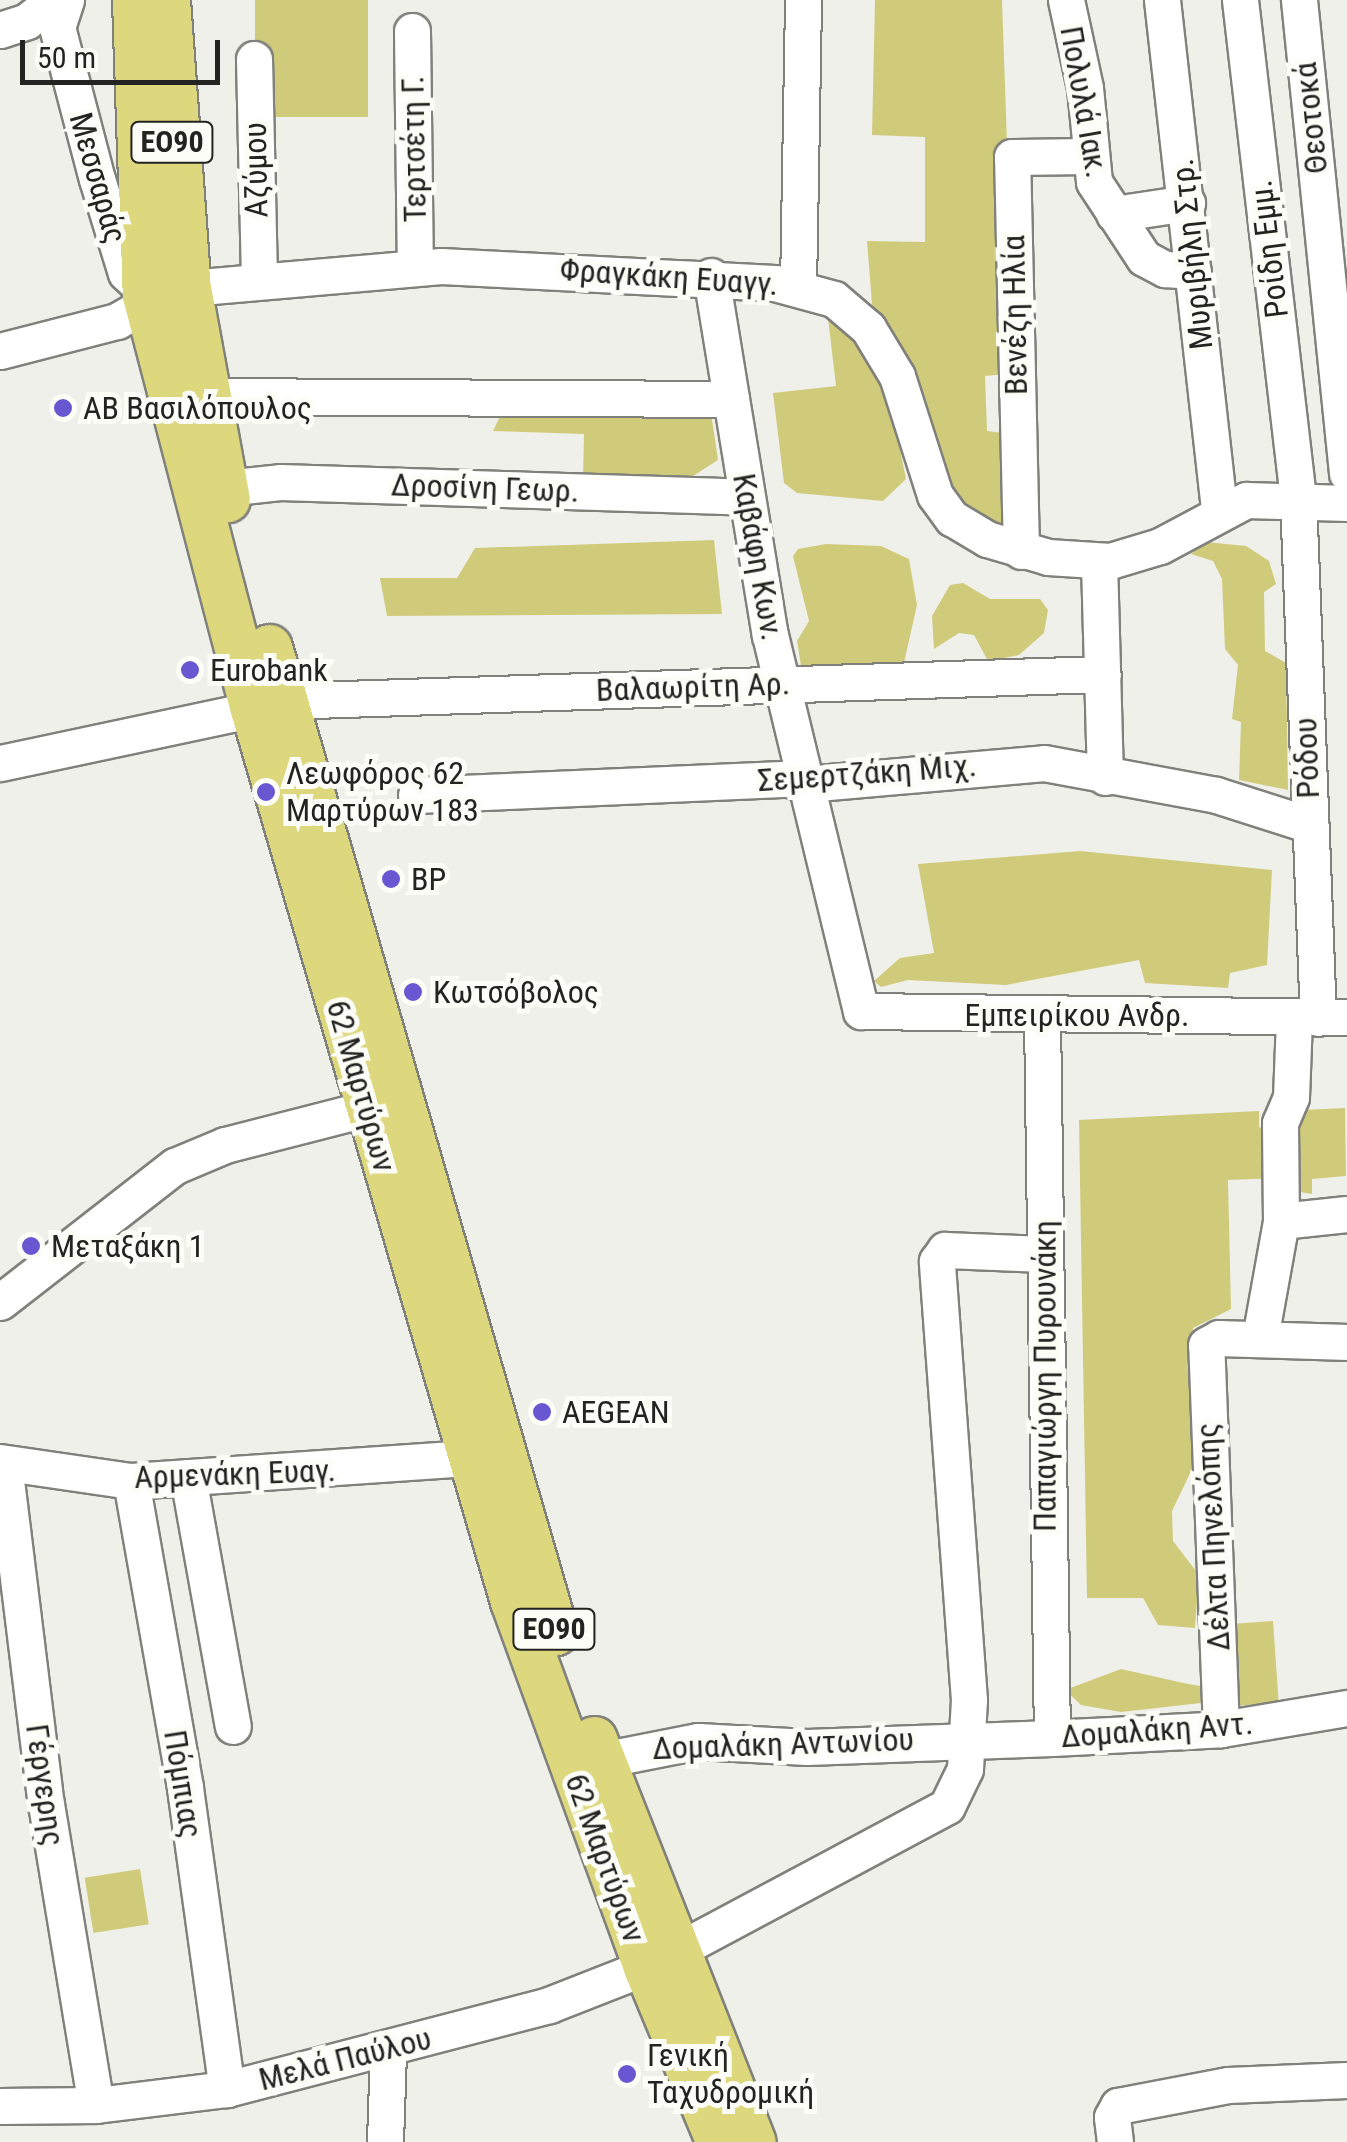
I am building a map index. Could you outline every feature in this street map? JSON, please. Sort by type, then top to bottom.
[{"type":"main road","name":"62 Μαρτύρων","points":[[135,0],[165,292],[268,705],[384,1104],[542,1589],[602,1760],[719,2142]]},
{"type":"main road","name":"62 Μαρτύρων","points":[[166,0],[165,292],[207,396],[268,705]]},
{"type":"main road","name":"62 Μαρτύρων","points":[[384,1104],[470,1458],[538,1673],[662,1959],[753,2142]]},
{"type":"street","points":[[0,30],[27,22],[54,0]]},
{"type":"street","name":"Μεσσαράς","points":[[66,0],[57,27],[126,273],[165,292]]},
{"type":"street","points":[[798,288],[803,0]]},
{"type":"street","name":"Πολυλά Ιακ.","points":[[1066,0],[1085,88],[1094,182],[1156,267],[1194,270]]},
{"type":"street","name":"Μυριβήλη Στρ.","points":[[1162,0],[1219,509]]},
{"type":"street","name":"Ροίδη Εμμ.","points":[[1240,0],[1298,498]]},
{"type":"street","name":"Θεοτοκά","points":[[1298,0],[1347,474]]},
{"type":"street","name":"Τερτσέτη Γ.","points":[[412,31],[415,267]]},
{"type":"street","name":"Αζύμου","points":[[254,59],[258,280]]},
{"type":"street","name":"Βενέζη Ηλία","points":[[1020,551],[1012,157],[1089,156]]},
{"type":"street","points":[[1114,214],[1187,203]]},
{"type":"street","name":"Φραγκάκη Ευαγγ.","points":[[0,352],[117,320],[165,292],[258,280],[415,267],[711,276],[798,288],[846,306],[878,340],[947,513],[976,535],[1020,551],[1099,562],[1160,546],[1219,509],[1246,500],[1298,498],[1347,503]]},
{"type":"street","name":"Καβάφη Κων.","points":[[711,276],[746,497],[783,684],[861,1011]]},
{"type":"street","points":[[207,396],[731,399]]},
{"type":"street","name":"Δροσίνη Γεωρ.","points":[[225,488],[280,482],[746,497]]},
{"type":"street","name":"Ρόδου","points":[[1298,498],[1310,825],[1331,924],[1320,1018]]},
{"type":"street","points":[[1099,562],[1105,777]]},
{"type":"street","name":"Βαλαωρίτη Αρ.","points":[[0,762],[268,705],[1103,674]]},
{"type":"street","name":"Σεμερτζάκη Μιχ.","points":[[416,794],[788,779],[806,784],[1031,763],[1216,795],[1310,825]]},
{"type":"street","name":"Εμπειρίκου Ανδρ.","points":[[861,1011],[1320,1018]]},
{"type":"street","name":"Παπαγιώργη Πυρουνάκη","points":[[1042,1014],[1052,1738]]},
{"type":"street","points":[[1320,1018],[1280,1123],[1281,1221],[1260,1338],[1347,1342]]},
{"type":"street","points":[[0,1302],[176,1166],[226,1145],[384,1104]]},
{"type":"street","points":[[1281,1221],[1347,1214]]},
{"type":"street","name":"Μελά Παύλου","points":[[0,2106],[96,2104],[227,2088],[549,2006],[662,1959],[941,1811],[960,1786],[966,1736],[965,1629],[937,1261],[945,1250],[1044,1254]]},
{"type":"street","name":"Δέλτα Πηνελόπης","points":[[1222,1728],[1206,1345],[1218,1338],[1260,1338]]},
{"type":"street","name":"Αρμενάκη Ευαγ.","points":[[2,1463],[131,1481],[470,1458]]},
{"type":"street","name":"Γέργερης","points":[[2,1463],[46,1804],[96,2104]]},
{"type":"street","points":[[188,1478],[233,1726]]},
{"type":"street","name":"Πόμπιας","points":[[131,1481],[185,1788],[227,2088]]},
{"type":"street","name":"Δομαλάκη Αντ.","points":[[966,1736],[1052,1738],[1222,1728],[1347,1708]]},
{"type":"street","name":"Δομαλάκη Αντωνίου","points":[[602,1760],[698,1741],[807,1747],[966,1736]]},
{"type":"street","points":[[385,2142],[388,2050]]},
{"type":"street","points":[[1115,2125],[1228,2085],[1347,2080]]},
{"type":"shaded area","points":[[255,0],[368,0],[368,117],[255,117]]},
{"type":"shaded area","points":[[875,0],[1002,0],[1015,373],[985,376],[987,431],[1011,434],[1014,526],[989,522],[967,509],[939,470],[872,304],[867,241],[925,242],[925,137],[872,135]]},
{"type":"shaded area","points":[[826,301],[861,337],[889,394],[906,479],[883,501],[797,493],[784,483],[773,393],[836,386]]},
{"type":"shaded area","points":[[710,406],[718,460],[693,476],[583,478],[584,434],[493,431],[503,410]]},
{"type":"shaded area","points":[[714,540],[722,614],[387,616],[380,578],[457,578],[475,548]]},
{"type":"shaded area","points":[[1206,542],[1246,546],[1269,561],[1276,584],[1264,592],[1265,651],[1286,663],[1288,790],[1239,780],[1241,722],[1232,719],[1238,665],[1225,649],[1222,579],[1213,561],[1191,554]]},
{"type":"shaded area","points":[[826,544],[881,546],[909,559],[917,605],[901,676],[803,678],[797,641],[809,621],[793,556],[798,549]]},
{"type":"shaded area","points":[[963,583],[990,599],[1040,599],[1048,610],[1044,633],[1019,655],[988,661],[974,635],[959,633],[934,649],[932,616],[950,585]]},
{"type":"shaded area","points":[[1080,851],[1272,870],[1267,965],[1230,973],[1228,988],[1145,983],[1139,960],[1006,985],[908,980],[881,987],[874,981],[900,958],[934,953],[918,864]]},
{"type":"shaded area","points":[[1345,1108],[1346,1176],[1312,1179],[1312,1194],[1294,1191],[1288,1118],[1302,1110]]},
{"type":"shaded area","points":[[1259,1111],[1259,1127],[1271,1133],[1277,1178],[1228,1180],[1231,1309],[1193,1328],[1193,1467],[1172,1511],[1173,1541],[1199,1575],[1195,1628],[1158,1625],[1143,1598],[1087,1598],[1079,1120]]},
{"type":"shaded area","points":[[1273,1621],[1279,1703],[1229,1706],[1223,1624]]},
{"type":"shaded area","points":[[1121,1669],[1207,1687],[1201,1703],[1121,1712],[1081,1705],[1065,1690]]},
{"type":"shaded area","points":[[140,1869],[149,1924],[93,1933],[85,1878]]},
{"type":"place","name":"ΑΒ Βασιλόπουλος","points":[[63,408]]},
{"type":"place","name":"Eurobank","points":[[190,670]]},
{"type":"place","name":"Λεωφόρος 62 Μαρτύρων 183","points":[[266,792]]},
{"type":"place","name":"BP","points":[[391,879]]},
{"type":"place","name":"Κωτσόβολος","points":[[413,992]]},
{"type":"place","name":"Μεταξάκη 1","points":[[31,1246]]},
{"type":"place","name":"AEGEAN","points":[[542,1412]]},
{"type":"place","name":"Γενική Ταχυδρομική","points":[[627,2074]]}]
